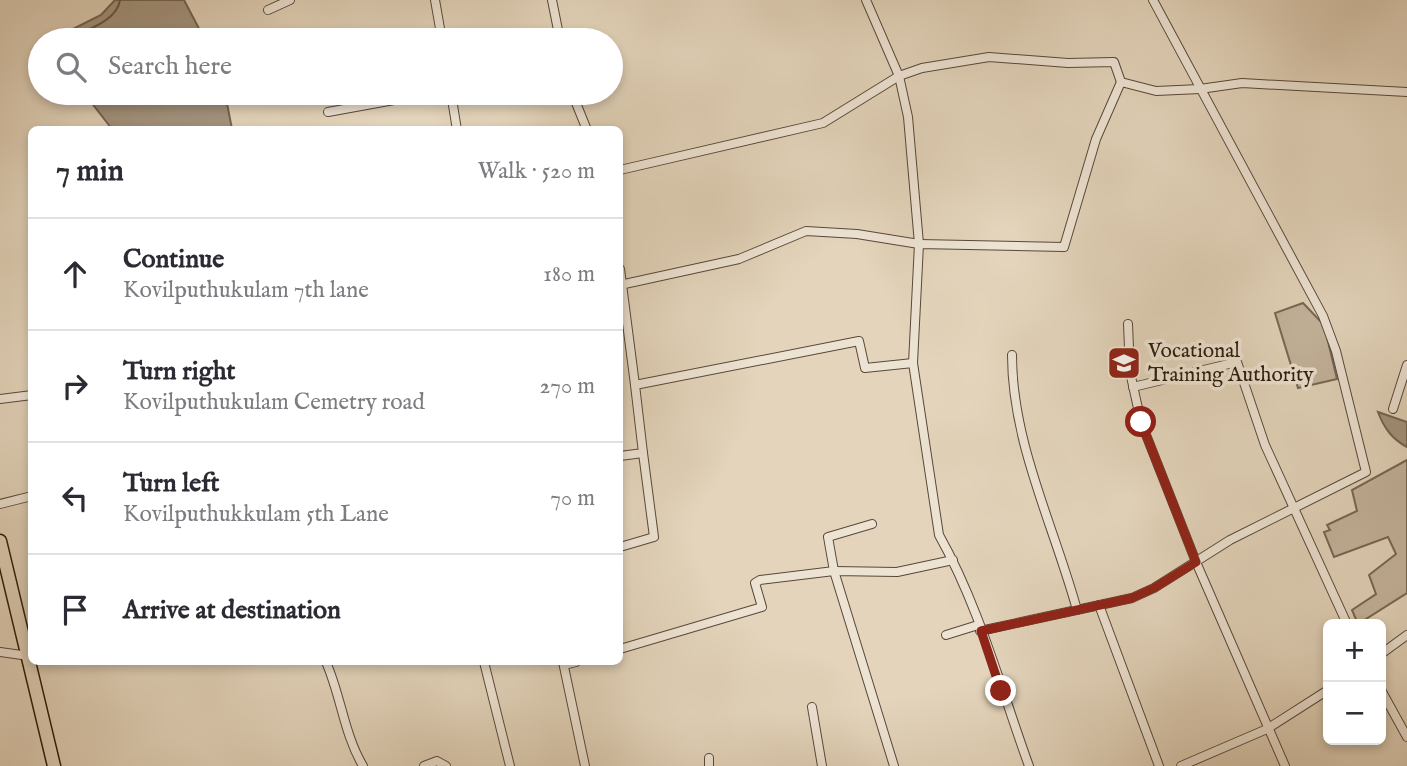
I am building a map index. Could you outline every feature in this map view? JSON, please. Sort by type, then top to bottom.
[{"type":"highway","points":[[0,541],[28,636]]},
{"type":"highway","points":[[31,665],[54,766]]},
{"type":"street","points":[[268,10],[290,0]]},
{"type":"street","points":[[435,0],[440,28]]},
{"type":"street","points":[[552,0],[558,28]]},
{"type":"street","points":[[866,0],[899,76],[908,117],[919,244],[913,363],[939,535],[953,560],[1029,766]]},
{"type":"street","points":[[946,635],[1099,606],[1154,588],[1230,540],[1366,472],[1336,351],[1323,316],[1153,0]]},
{"type":"street","points":[[623,169],[824,123],[899,76],[922,68],[989,57],[1068,63],[1114,62],[1121,82],[1096,139],[1064,247],[919,244],[857,234],[806,231],[739,259],[623,284]]},
{"type":"street","points":[[1121,82],[1156,91],[1242,83],[1275,83],[1407,92]]},
{"type":"street","points":[[328,112],[366,105]]},
{"type":"street","points":[[453,105],[456,126]]},
{"type":"street","points":[[577,105],[585,126]]},
{"type":"street","points":[[623,298],[654,537],[623,546]]},
{"type":"street","points":[[1128,324],[1133,387],[1141,422],[1196,562],[1285,766]]},
{"type":"street","points":[[635,385],[859,341],[865,368],[913,363]]},
{"type":"street","points":[[1012,355],[1012,388],[1025,444],[1077,610]]},
{"type":"street","points":[[1133,387],[1237,362],[1265,445],[1345,619]]},
{"type":"street","points":[[1393,409],[1407,365]]},
{"type":"street","points":[[0,399],[28,396]]},
{"type":"street","points":[[623,456],[643,453]]},
{"type":"street","points":[[0,504],[28,497]]},
{"type":"street","points":[[872,524],[828,537],[834,570],[894,766]]},
{"type":"street","points":[[623,648],[762,607],[755,583],[760,580],[834,570],[897,572],[953,560]]},
{"type":"street","points":[[1099,606],[1159,766]]},
{"type":"street","points":[[1386,650],[1407,635]]},
{"type":"street","points":[[0,652],[28,656]]},
{"type":"street","points":[[327,665],[337,686],[353,748],[363,766]]},
{"type":"street","points":[[485,665],[505,737],[509,766]]},
{"type":"street","points":[[564,665],[585,766]]},
{"type":"street","points":[[1181,766],[1267,729],[1323,693]]},
{"type":"street","points":[[1386,699],[1407,737]]},
{"type":"street","points":[[812,707],[822,766]]},
{"type":"street","points":[[424,766],[438,761],[446,766]]},
{"type":"shaded area","points":[[1303,303],[1324,325],[1337,379],[1298,388],[1275,313]]},
{"type":"shaded area","points":[[1407,460],[1407,593],[1366,619],[1356,619],[1352,610],[1376,594],[1369,575],[1396,554],[1388,537],[1334,557],[1324,532],[1330,530],[1327,525],[1357,511],[1352,490]]},
{"type":"water","points":[[115,0],[184,0],[199,28],[75,28],[101,15]]},
{"type":"water","points":[[93,105],[227,105],[231,126],[110,126]]},
{"type":"water","points":[[1378,412],[1407,422],[1407,447],[1389,432]]},
{"type":"place","name":"Vocational Training Authority","points":[[1124,363]]},
{"type":"route","points":[[1001,691],[981,631],[1132,598],[1196,562],[1141,422]]}]
